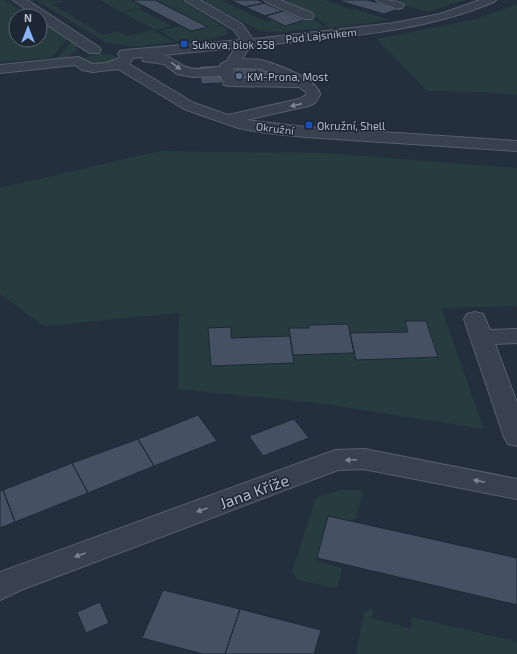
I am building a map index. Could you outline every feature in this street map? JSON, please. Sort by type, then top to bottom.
[{"type":"street","points":[[19,0],[94,50],[119,55],[161,59],[169,61],[182,71],[193,73],[230,68]]},
{"type":"street","points":[[191,0],[238,27],[250,43],[242,48],[230,68],[229,82],[303,84],[309,87],[314,93],[312,98],[307,102],[228,120]]},
{"type":"street","points":[[270,0],[308,16]]},
{"type":"street","points":[[382,0],[398,5]]},
{"type":"street","name":"Pod Lajsníkem","points":[[119,55],[250,43],[415,23],[453,14],[490,0]]},
{"type":"street","points":[[78,61],[82,55],[94,50]]},
{"type":"street","points":[[0,69],[78,61],[84,66],[97,68],[119,55]]},
{"type":"street","name":"Okružní","points":[[119,55],[184,104],[228,120],[255,126],[306,132],[517,146]]},
{"type":"street","points":[[517,336],[479,328],[517,438]]},
{"type":"street","name":"Jana Kříže","points":[[0,587],[10,580],[336,460],[364,459],[517,489]]},
{"type":"green space","points":[[0,0],[4,0],[18,8],[8,8],[8,48],[48,48],[48,26],[68,38],[51,58],[0,62]]},
{"type":"green space","points":[[36,0],[65,1],[52,4],[103,35],[118,31],[127,36],[153,30],[174,42],[135,47],[105,42]]},
{"type":"green space","points":[[100,0],[131,0],[143,7],[121,12]]},
{"type":"green space","points":[[156,0],[181,0],[227,29],[227,34],[218,38],[203,41],[179,42],[160,31],[180,26],[191,32],[209,27]]},
{"type":"green space","points":[[203,0],[220,0],[267,22],[272,20],[284,26],[312,18],[326,28],[283,32],[259,31]]},
{"type":"green space","points":[[275,0],[323,0],[389,20],[329,28],[318,18],[293,7],[296,6]]},
{"type":"green space","points":[[388,0],[466,0],[427,12]]},
{"type":"green space","points":[[517,4],[517,95],[483,92],[427,91],[377,39],[477,19]]},
{"type":"green space","points":[[139,9],[171,26],[155,30],[123,13]]},
{"type":"green space","points":[[72,41],[77,45],[76,51],[67,57],[53,60],[58,57]]},
{"type":"green space","points":[[100,53],[116,56],[118,60],[106,63],[95,63],[87,59],[87,57]]},
{"type":"green space","points":[[160,151],[325,153],[517,168],[517,306],[441,308],[484,429],[319,403],[178,389],[179,313],[44,326],[0,294],[0,188]]},
{"type":"green space","points":[[340,490],[360,490],[363,493],[356,518],[353,518],[352,522],[328,517],[316,561],[342,568],[338,586],[333,588],[298,580],[292,572],[315,501],[318,497]]},
{"type":"green space","points":[[373,607],[372,618],[411,629],[412,617],[517,642],[517,654],[356,654],[364,613]]},
{"type":"building","points":[[132,0],[155,0],[208,27],[191,31]]},
{"type":"building","points":[[230,0],[258,0],[264,3],[245,7]]},
{"type":"building","points":[[336,0],[368,0],[398,9],[384,14]]},
{"type":"building","points":[[264,3],[283,11],[265,16],[245,7]]},
{"type":"building","points":[[283,11],[304,20],[285,26],[265,16]]},
{"type":"building","points":[[219,65],[220,69],[234,68],[237,80],[222,80],[222,83],[201,84],[199,66]]},
{"type":"building","points":[[256,66],[259,79],[237,80],[234,67]]},
{"type":"building","points":[[272,69],[275,79],[263,79],[262,75],[258,75],[257,70]]},
{"type":"building","points":[[405,321],[426,321],[438,357],[356,360],[350,333],[408,332]]},
{"type":"building","points":[[348,324],[354,353],[293,355],[289,328],[309,328],[309,325]]},
{"type":"building","points":[[231,327],[231,338],[290,336],[294,363],[211,366],[208,328]]},
{"type":"building","points":[[198,415],[217,441],[154,466],[138,439]]},
{"type":"building","points":[[294,419],[309,438],[263,456],[249,436]]},
{"type":"building","points":[[138,439],[154,466],[88,493],[72,463]]},
{"type":"building","points":[[72,463],[88,493],[15,522],[3,490]]},
{"type":"building","points":[[3,490],[15,522],[0,528],[0,491]]},
{"type":"building","points":[[328,516],[517,558],[517,605],[317,558]]},
{"type":"building","points":[[163,590],[240,609],[225,654],[203,654],[142,638]]},
{"type":"building","points":[[100,602],[109,623],[86,633],[77,612]]},
{"type":"building","points":[[240,609],[321,630],[314,654],[225,654]]},
{"type":"place","name":"Sukova, blok 558","points":[[184,44]]},
{"type":"place","name":"KM-Prona, Most","points":[[239,76]]},
{"type":"place","name":"Okružní, Shell","points":[[309,125]]}]
